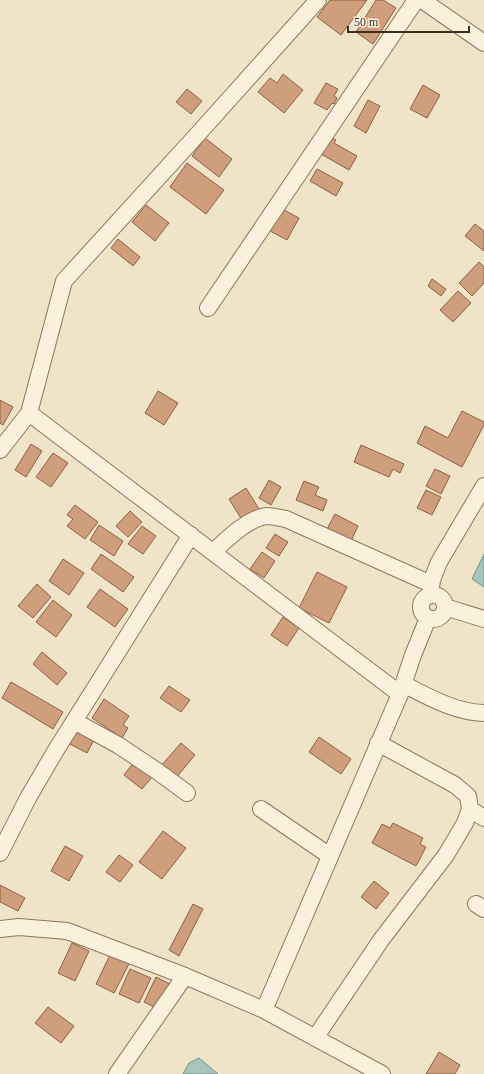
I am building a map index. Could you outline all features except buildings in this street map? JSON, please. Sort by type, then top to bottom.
[{"type":"street","points":[[0,450],[29,413],[64,281],[318,0]]},
{"type":"street","points":[[208,308],[416,0]]},
{"type":"street","points":[[422,0],[484,43]]},
{"type":"street","points":[[29,413],[213,552],[401,689],[458,709],[484,713]]},
{"type":"street","points":[[213,552],[238,530],[258,519],[268,516],[286,519],[430,589],[443,599],[446,607],[443,615],[436,619],[425,616],[422,613],[421,605],[430,589],[434,573],[439,562],[484,486]]},
{"type":"street","points":[[0,853],[28,798],[74,721],[191,535]]},
{"type":"street","points":[[446,607],[484,620]]},
{"type":"street","points":[[264,1010],[401,689],[428,618]]},
{"type":"street","points":[[74,721],[118,745],[187,793]]},
{"type":"street","points":[[315,1038],[381,940],[446,855],[465,823],[470,809],[468,796],[455,786],[378,743]]},
{"type":"street","points":[[260,809],[330,856]]},
{"type":"street","points":[[470,809],[484,818]]},
{"type":"street","points":[[0,929],[19,927],[67,931],[185,976],[264,1010],[382,1074]]},
{"type":"street","points":[[117,1074],[185,976]]},
{"type":"water","points":[[484,554],[484,587],[472,579]]},
{"type":"water","points":[[199,1058],[218,1074],[183,1074],[189,1063]]}]
